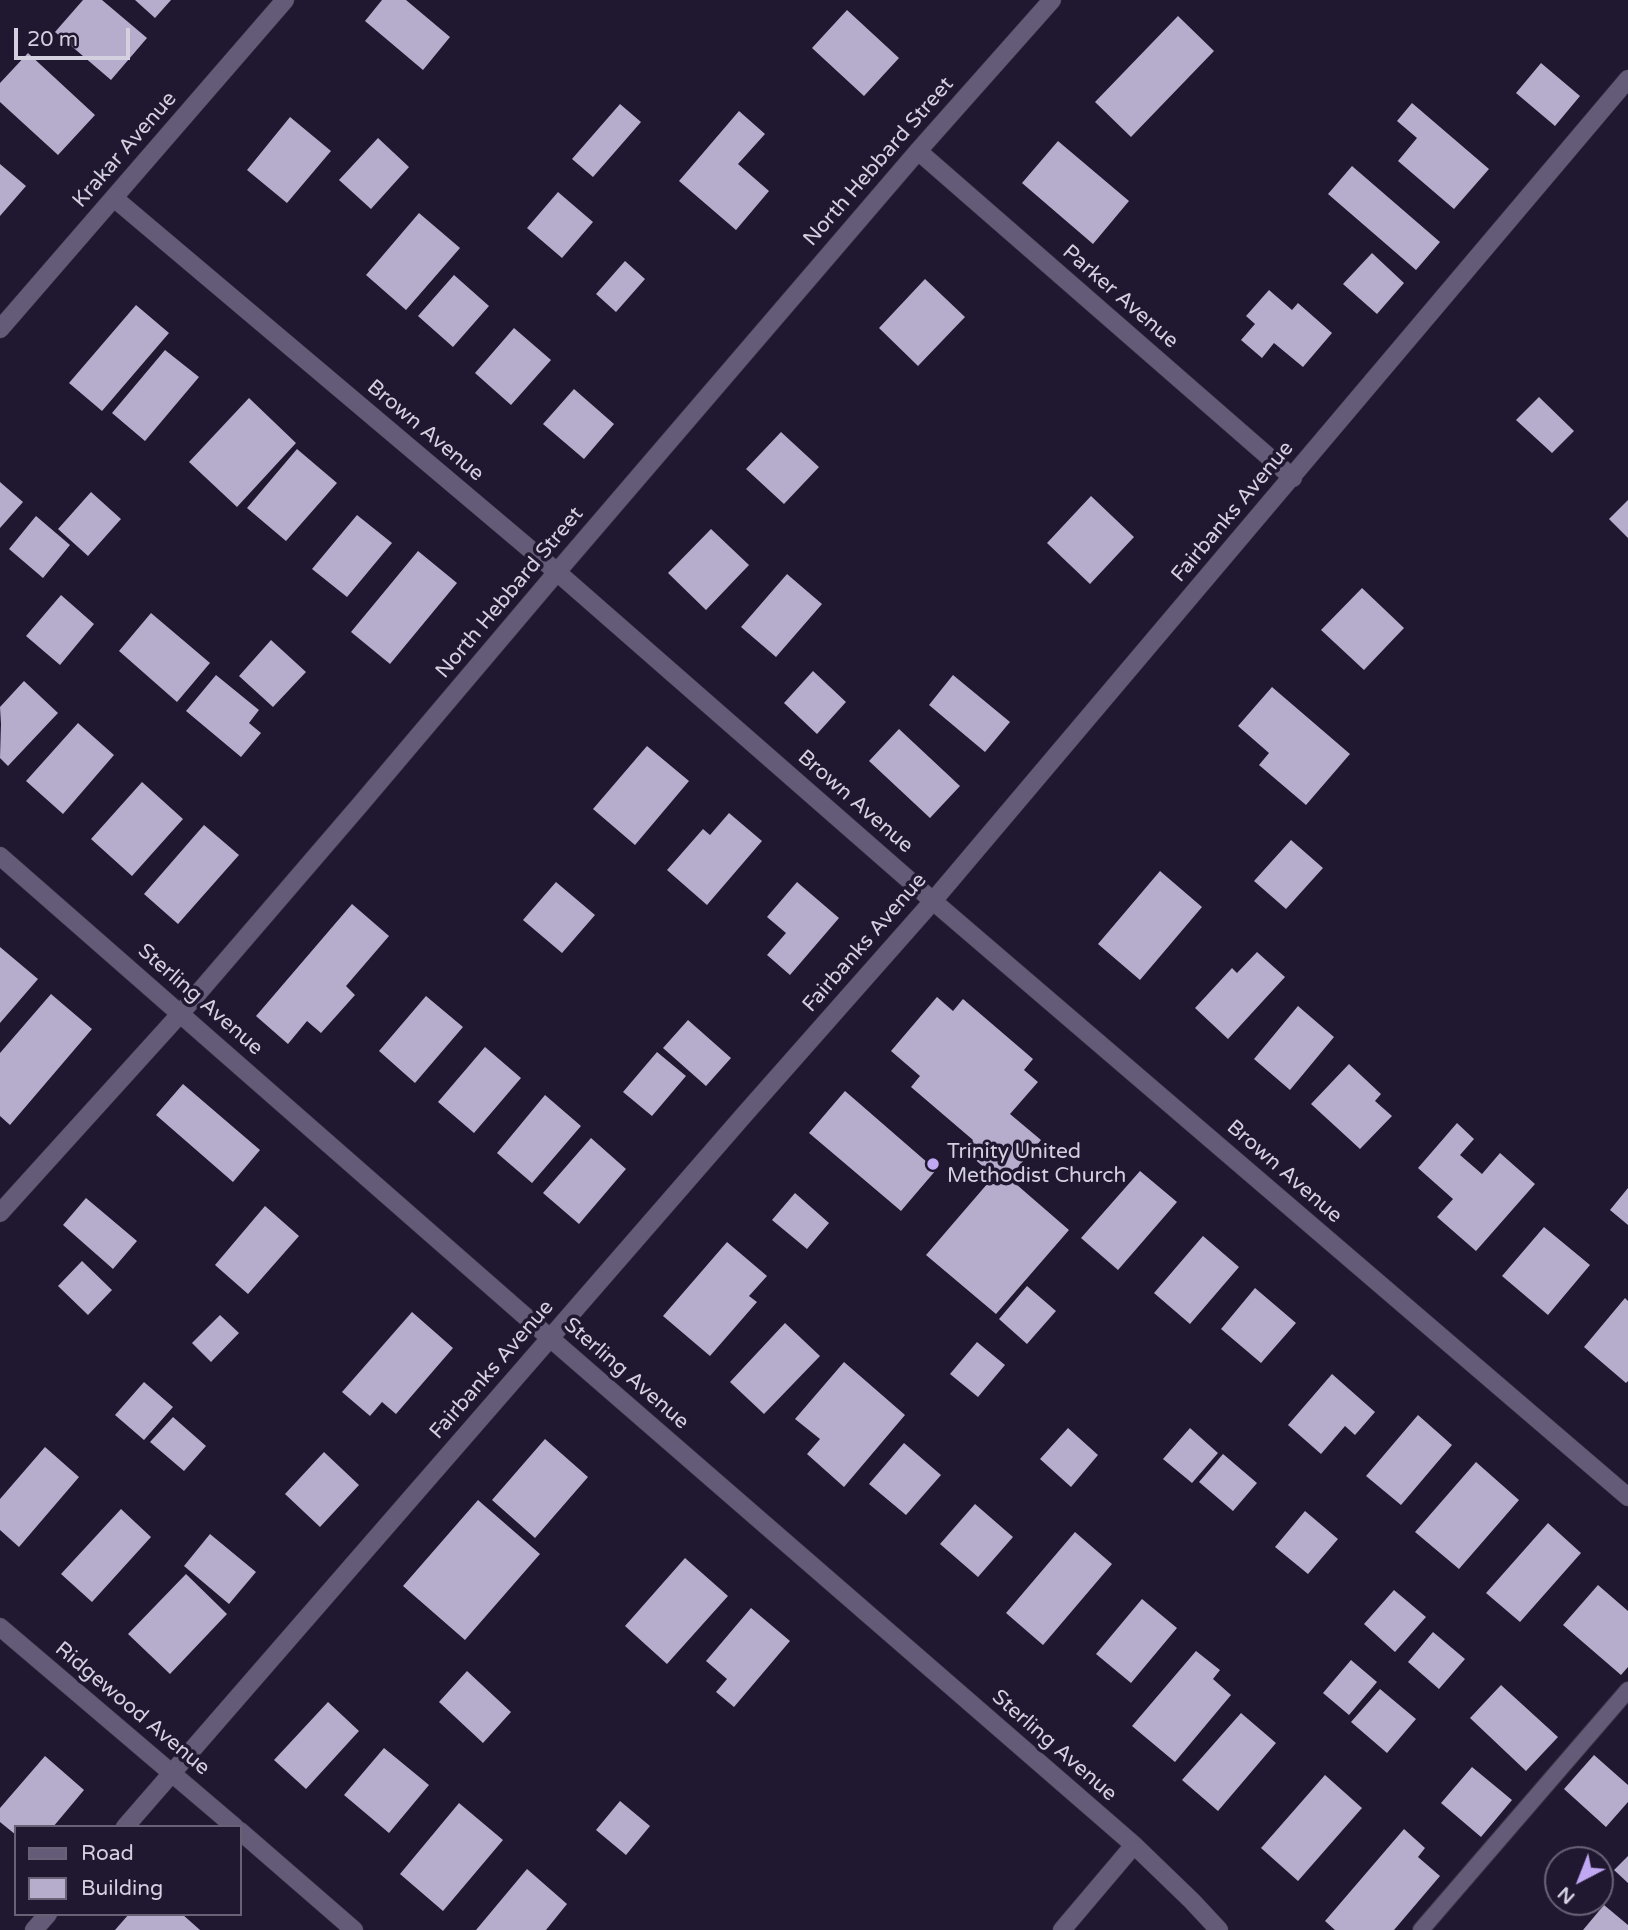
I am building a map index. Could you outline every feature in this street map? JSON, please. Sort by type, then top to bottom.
[{"type":"street","name":"Krakar Avenue","points":[[0,329],[285,0]]},
{"type":"street","name":"North Hebbard Street","points":[[0,1213],[181,1013],[556,572],[918,151],[1052,0]]},
{"type":"street","name":"Fairbanks Avenue","points":[[127,1825],[933,901],[1628,79]]},
{"type":"street","name":"Parker Avenue","points":[[918,151],[1293,478]]},
{"type":"street","name":"Brown Avenue","points":[[114,198],[556,572],[933,901],[1628,1497]]},
{"type":"street","name":"Sterling Avenue","points":[[0,856],[1134,1846],[1219,1930]]},
{"type":"street","name":"Ridgewood Avenue","points":[[0,1627],[233,1825]]},
{"type":"street","points":[[242,1833],[354,1930]]},
{"type":"street","points":[[1062,1930],[1134,1846]]},
{"type":"street","points":[[34,1930],[46,1916]]},
{"type":"lane","points":[[1421,1930],[1628,1690]]},
{"type":"building","points":[[83,0],[102,0],[147,38],[111,80],[55,32]]},
{"type":"building","points":[[135,0],[171,0],[155,18]]},
{"type":"building","points":[[382,0],[406,0],[450,37],[423,70],[365,21]]},
{"type":"building","points":[[847,10],[899,58],[864,96],[812,48]]},
{"type":"building","points":[[1178,16],[1214,51],[1131,137],[1095,102]]},
{"type":"building","points":[[28,53],[95,115],[58,155],[0,102],[0,83]]},
{"type":"building","points":[[1541,63],[1580,96],[1555,126],[1516,93]]},
{"type":"building","points":[[1412,103],[1489,169],[1454,209],[1398,161],[1417,138],[1397,121]]},
{"type":"building","points":[[620,104],[641,122],[593,177],[572,159]]},
{"type":"building","points":[[739,111],[765,134],[738,164],[769,191],[736,230],[679,181]]},
{"type":"building","points":[[290,117],[331,151],[287,203],[247,170]]},
{"type":"building","points":[[378,138],[409,167],[371,209],[339,180]]},
{"type":"building","points":[[1058,141],[1129,201],[1093,244],[1022,183]]},
{"type":"building","points":[[0,164],[26,186],[0,216]]},
{"type":"building","points":[[1352,166],[1440,242],[1416,270],[1328,194]]},
{"type":"building","points":[[558,192],[593,222],[562,258],[527,228]]},
{"type":"building","points":[[419,213],[460,248],[406,310],[366,275]]},
{"type":"building","points":[[1372,253],[1404,283],[1377,314],[1343,284]]},
{"type":"building","points":[[625,261],[645,279],[616,312],[596,294]]},
{"type":"building","points":[[454,275],[489,306],[453,347],[418,316]]},
{"type":"building","points":[[925,279],[965,317],[918,366],[879,328]]},
{"type":"building","points":[[1269,290],[1292,310],[1298,303],[1332,333],[1303,367],[1274,343],[1262,358],[1241,340],[1255,324],[1246,316]]},
{"type":"building","points":[[136,305],[169,333],[102,411],[69,383]]},
{"type":"building","points":[[514,328],[551,360],[511,405],[475,373]]},
{"type":"building","points":[[165,350],[199,377],[145,441],[112,413]]},
{"type":"building","points":[[574,389],[614,424],[584,459],[543,424]]},
{"type":"building","points":[[1539,397],[1574,431],[1552,453],[1516,420]]},
{"type":"building","points":[[249,398],[296,443],[237,507],[189,462]]},
{"type":"building","points":[[781,432],[819,467],[784,504],[746,469]]},
{"type":"building","points":[[297,449],[337,483],[286,541],[247,508]]},
{"type":"building","points":[[0,482],[23,502],[0,528]]},
{"type":"building","points":[[91,492],[121,519],[88,556],[58,529]]},
{"type":"building","points":[[1091,496],[1134,537],[1090,584],[1047,543]]},
{"type":"building","points":[[1628,500],[1628,538],[1609,519]]},
{"type":"building","points":[[357,515],[392,543],[347,597],[312,569]]},
{"type":"building","points":[[36,516],[70,545],[43,578],[9,549]]},
{"type":"building","points":[[711,529],[749,565],[706,610],[668,573]]},
{"type":"building","points":[[418,551],[457,583],[390,664],[351,632]]},
{"type":"building","points":[[787,574],[822,604],[776,657],[741,627]]},
{"type":"building","points":[[1362,588],[1404,628],[1364,670],[1321,630]]},
{"type":"building","points":[[61,595],[94,624],[60,665],[26,636]]},
{"type":"building","points":[[151,613],[210,663],[177,702],[119,651]]},
{"type":"building","points":[[271,640],[306,672],[273,707],[239,676]]},
{"type":"building","points":[[813,671],[846,702],[817,734],[784,703]]},
{"type":"building","points":[[216,675],[259,710],[249,723],[261,733],[241,757],[186,711]]},
{"type":"building","points":[[953,675],[1010,722],[985,752],[929,705]]},
{"type":"building","points":[[24,681],[58,713],[8,766],[0,758],[0,707]]},
{"type":"building","points":[[1272,687],[1350,754],[1306,805],[1259,765],[1269,753],[1238,726]]},
{"type":"building","points":[[78,723],[114,755],[63,814],[26,781]]},
{"type":"building","points":[[899,729],[960,786],[930,818],[869,761]]},
{"type":"building","points":[[647,746],[689,781],[635,845],[593,809]]},
{"type":"building","points":[[142,782],[183,819],[132,876],[91,839]]},
{"type":"building","points":[[729,813],[762,841],[707,905],[667,870],[703,829],[710,835]]},
{"type":"building","points":[[204,825],[239,855],[178,924],[144,894]]},
{"type":"building","points":[[1291,840],[1323,868],[1286,909],[1254,881]]},
{"type":"building","points":[[1160,871],[1202,907],[1140,980],[1098,944]]},
{"type":"building","points":[[556,882],[595,915],[562,953],[523,920]]},
{"type":"building","points":[[797,882],[839,918],[790,975],[767,955],[786,933],[767,917]]},
{"type":"building","points":[[352,904],[389,936],[346,986],[355,995],[321,1033],[307,1021],[288,1044],[256,1016]]},
{"type":"building","points":[[0,947],[38,979],[0,1023]]},
{"type":"building","points":[[1257,952],[1285,977],[1228,1039],[1195,1008],[1232,968],[1237,973]]},
{"type":"building","points":[[51,994],[92,1029],[10,1125],[0,1116],[0,1053]]},
{"type":"building","points":[[426,996],[463,1027],[415,1083],[379,1051]]},
{"type":"building","points":[[937,997],[953,1011],[963,999],[1033,1059],[1024,1070],[1038,1082],[1010,1114],[1041,1140],[1009,1178],[1069,1230],[996,1314],[926,1255],[994,1176],[964,1150],[973,1140],[911,1087],[920,1076],[891,1051]]},
{"type":"building","points":[[1298,1006],[1334,1037],[1290,1090],[1254,1059]]},
{"type":"building","points":[[688,1020],[731,1058],[706,1086],[663,1048]]},
{"type":"building","points":[[485,1047],[521,1078],[474,1133],[438,1102]]},
{"type":"building","points":[[657,1052],[686,1076],[652,1116],[623,1092]]},
{"type":"building","points":[[1349,1064],[1381,1094],[1375,1101],[1392,1116],[1360,1149],[1311,1104]]},
{"type":"building","points":[[183,1084],[260,1150],[233,1182],[156,1115]]},
{"type":"building","points":[[845,1091],[936,1170],[901,1211],[809,1133]]},
{"type":"building","points":[[545,1095],[581,1126],[532,1183],[497,1153]]},
{"type":"building","points":[[1457,1123],[1474,1139],[1460,1155],[1482,1174],[1500,1153],[1535,1184],[1476,1251],[1437,1217],[1453,1199],[1418,1168]]},
{"type":"building","points":[[591,1138],[626,1169],[579,1224],[543,1193]]},
{"type":"building","points":[[1140,1171],[1177,1202],[1118,1270],[1081,1238]]},
{"type":"building","points":[[1628,1188],[1628,1225],[1610,1210]]},
{"type":"building","points":[[795,1193],[829,1223],[807,1249],[772,1220]]},
{"type":"building","points":[[86,1198],[137,1241],[113,1269],[63,1225]]},
{"type":"building","points":[[265,1206],[299,1236],[248,1294],[215,1265]]},
{"type":"building","points":[[1544,1227],[1590,1265],[1548,1315],[1502,1276]]},
{"type":"building","points":[[1203,1236],[1239,1267],[1190,1324],[1154,1293]]},
{"type":"building","points":[[727,1242],[767,1276],[749,1296],[757,1302],[710,1356],[663,1316]]},
{"type":"building","points":[[82,1261],[112,1290],[88,1315],[58,1286]]},
{"type":"building","points":[[1027,1286],[1056,1311],[1027,1344],[999,1319]]},
{"type":"building","points":[[1255,1288],[1296,1323],[1261,1363],[1221,1329]]},
{"type":"building","points":[[1625,1298],[1628,1301],[1626,1383],[1584,1347]]},
{"type":"building","points":[[412,1312],[453,1348],[396,1414],[382,1402],[370,1416],[342,1392]]},
{"type":"building","points":[[220,1315],[239,1333],[211,1362],[192,1343]]},
{"type":"building","points":[[785,1323],[820,1356],[764,1414],[730,1382]]},
{"type":"building","points":[[977,1342],[1005,1365],[978,1397],[950,1374]]},
{"type":"building","points":[[844,1362],[905,1415],[844,1487],[807,1454],[820,1439],[795,1419]]},
{"type":"building","points":[[1332,1374],[1375,1412],[1355,1435],[1345,1426],[1321,1454],[1288,1425]]},
{"type":"building","points":[[144,1382],[173,1407],[144,1440],[115,1415]]},
{"type":"building","points":[[1418,1415],[1452,1445],[1401,1505],[1366,1476]]},
{"type":"building","points":[[173,1417],[206,1446],[184,1471],[150,1442]]},
{"type":"building","points":[[1068,1428],[1098,1455],[1071,1487],[1040,1459]]},
{"type":"building","points":[[1190,1428],[1218,1453],[1192,1483],[1163,1459]]},
{"type":"building","points":[[545,1439],[588,1477],[535,1538],[492,1500]]},
{"type":"building","points":[[904,1443],[941,1475],[906,1515],[869,1484]]},
{"type":"building","points":[[45,1447],[79,1477],[19,1547],[0,1530],[0,1499]]},
{"type":"building","points":[[324,1452],[359,1485],[320,1527],[285,1494]]},
{"type":"building","points":[[1223,1454],[1257,1483],[1233,1511],[1199,1482]]},
{"type":"building","points":[[1476,1462],[1519,1500],[1459,1569],[1415,1532]]},
{"type":"building","points":[[478,1500],[540,1554],[465,1640],[403,1586]]},
{"type":"building","points":[[975,1504],[1013,1537],[978,1577],[940,1544]]},
{"type":"building","points":[[121,1509],[151,1537],[92,1602],[61,1574]]},
{"type":"building","points":[[1305,1511],[1338,1539],[1308,1574],[1275,1547]]},
{"type":"building","points":[[1548,1523],[1581,1553],[1520,1622],[1486,1593]]},
{"type":"building","points":[[1075,1532],[1112,1564],[1043,1645],[1006,1613]]},
{"type":"building","points":[[210,1534],[256,1572],[229,1604],[184,1566]]},
{"type":"building","points":[[685,1558],[728,1596],[667,1664],[625,1626]]},
{"type":"building","points":[[186,1574],[227,1614],[170,1674],[128,1634]]},
{"type":"building","points":[[1598,1585],[1628,1611],[1628,1667],[1621,1675],[1563,1625]]},
{"type":"building","points":[[1394,1590],[1426,1617],[1395,1652],[1364,1624]]},
{"type":"building","points":[[1142,1599],[1177,1628],[1131,1683],[1096,1654]]},
{"type":"building","points":[[751,1608],[790,1641],[734,1707],[716,1692],[727,1679],[706,1661]]},
{"type":"building","points":[[1433,1632],[1465,1659],[1439,1689],[1408,1662]]},
{"type":"building","points":[[1196,1651],[1220,1670],[1213,1679],[1231,1695],[1175,1762],[1132,1726]]},
{"type":"building","points":[[1351,1660],[1377,1682],[1349,1715],[1323,1693]]},
{"type":"building","points":[[467,1671],[511,1712],[483,1743],[439,1702]]},
{"type":"building","points":[[1501,1685],[1558,1737],[1526,1771],[1470,1718]]},
{"type":"building","points":[[1380,1689],[1416,1719],[1387,1753],[1351,1722]]},
{"type":"building","points":[[328,1702],[359,1731],[306,1789],[274,1760]]},
{"type":"building","points":[[1241,1713],[1276,1743],[1218,1811],[1182,1780]]},
{"type":"building","points":[[384,1748],[429,1785],[389,1833],[344,1795]]},
{"type":"building","points":[[1594,1755],[1628,1785],[1628,1802],[1606,1827],[1564,1789]]},
{"type":"building","points":[[45,1756],[84,1790],[55,1825],[14,1825],[14,1833],[0,1822],[0,1808]]},
{"type":"building","points":[[1472,1767],[1512,1800],[1481,1837],[1441,1803]]},
{"type":"building","points":[[1325,1775],[1362,1808],[1298,1881],[1261,1848]]},
{"type":"building","points":[[620,1801],[650,1826],[626,1855],[596,1830]]},
{"type":"building","points":[[459,1803],[503,1840],[443,1911],[400,1874]]},
{"type":"building","points":[[1404,1829],[1425,1848],[1418,1857],[1440,1876],[1394,1930],[1335,1930],[1325,1921]]},
{"type":"building","points":[[1628,1856],[1628,1883],[1614,1870]]},
{"type":"building","points":[[527,1869],[567,1904],[546,1930],[476,1930]]},
{"type":"building","points":[[1614,1913],[1628,1925],[1628,1930],[1583,1930],[1595,1916],[1614,1916]]},
{"type":"building","points":[[127,1916],[184,1916],[200,1930],[115,1930]]},
{"type":"place","name":"Trinity United Methodist Church","points":[[933,1164]]}]
